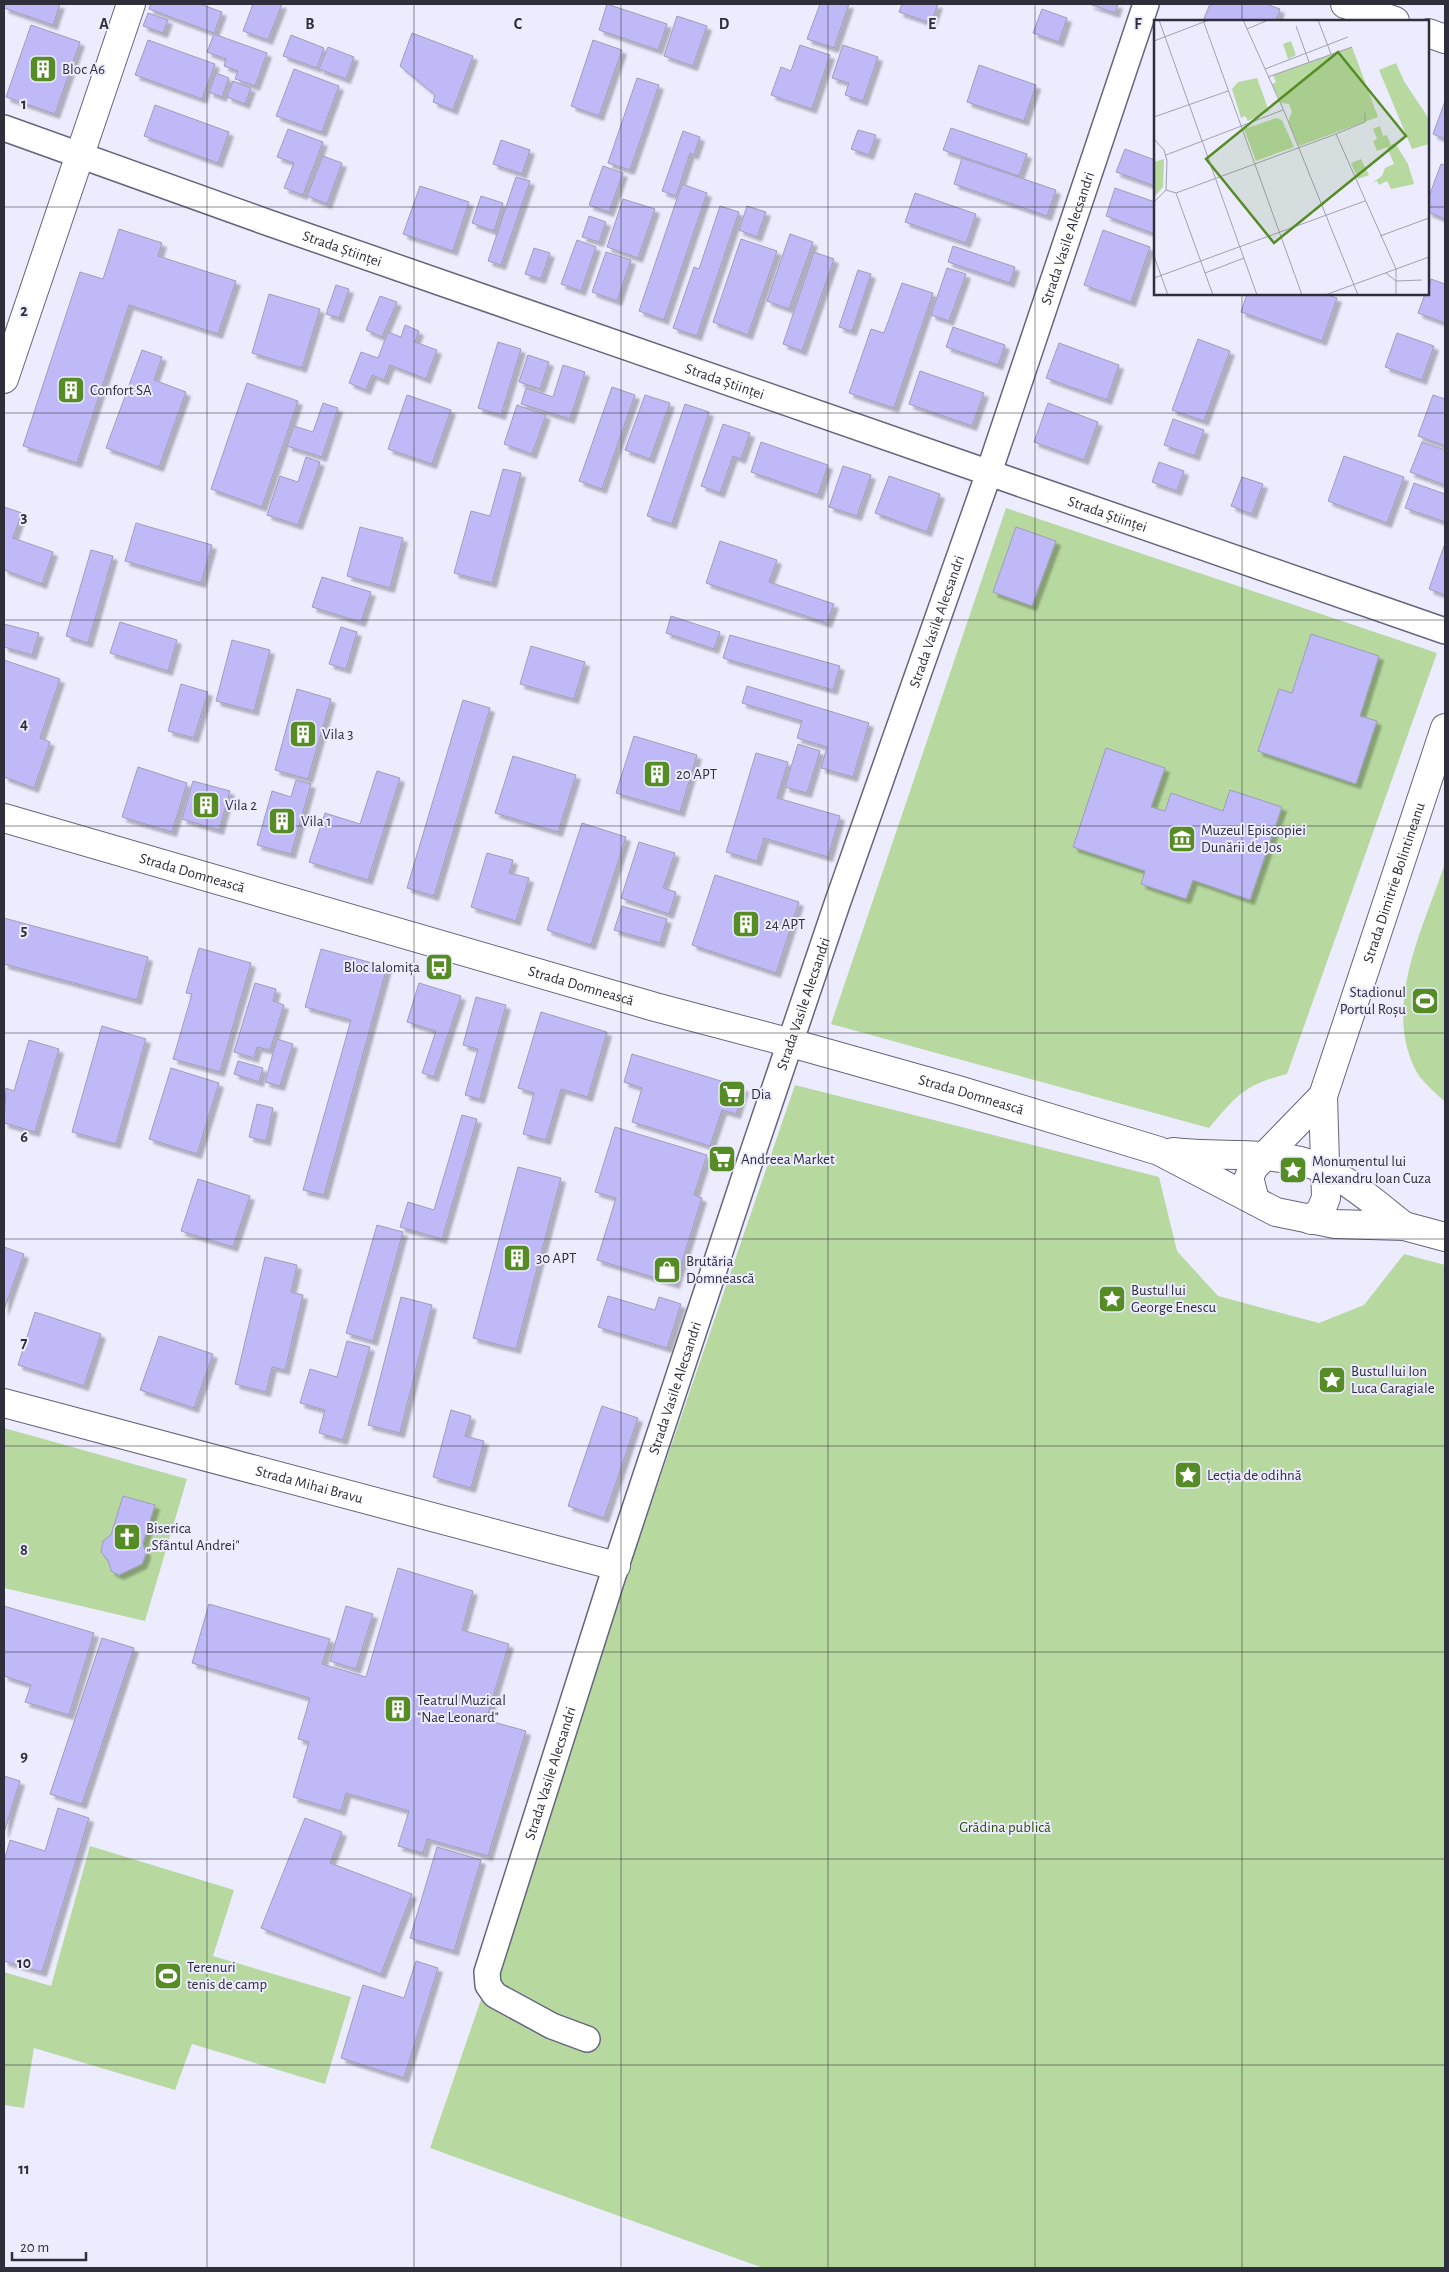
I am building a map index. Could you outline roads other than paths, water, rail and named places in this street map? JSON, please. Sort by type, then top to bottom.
[{"type":"main road","points":[[4,379],[131,4]]},
{"type":"main road","points":[[1345,4],[1392,20]]},
{"type":"main road","points":[[1429,33],[1445,39]]},
{"type":"main road","name":"Strada Dimitrie Bolintineanu","points":[[1311,1220],[1321,1210],[1326,1198],[1323,1096],[1445,728]]},
{"type":"main road","name":"Strada Domnească","points":[[4,818],[655,1007],[791,1042],[1158,1151],[1276,1212],[1311,1220],[1374,1226],[1404,1226],[1445,1237]]},
{"type":"main road","name":"Strada Dimitrie Bolintineanu","points":[[1255,1201],[1249,1177],[1254,1167],[1323,1096]]},
{"type":"main road","name":"Strada Domnească","points":[[1158,1151],[1265,1157],[1300,1161],[1326,1171],[1404,1226]]},
{"type":"main road","name":"Strada Mihai Bravu","points":[[4,1403],[616,1566]]},
{"type":"street","name":"Strada Vasile Alecsandri","points":[[587,2039],[552,2026],[495,1995],[488,1985],[487,1972],[616,1566],[837,904],[989,472],[1146,4]]},
{"type":"street","name":"Strada Științei","points":[[4,128],[269,223],[1445,631]]},
{"type":"place","name":"Bloc A6","points":[[43,69]]},
{"type":"place","name":"Confort SA","points":[[71,390]]},
{"type":"place","name":"Vila 3","points":[[303,734]]},
{"type":"place","name":"20 APT","points":[[657,774]]},
{"type":"place","name":"Vila 2","points":[[206,805]]},
{"type":"place","name":"Vila 1","points":[[282,821]]},
{"type":"place","name":"Muzeul Episcopiei Dunării de Jos","points":[[1182,839]]},
{"type":"place","name":"24 APT","points":[[746,924]]},
{"type":"place","name":"Bloc Ialomița","points":[[439,967]]},
{"type":"place","name":"Stadionul Portul Roșu","points":[[1425,1001]]},
{"type":"place","name":"Dia","points":[[732,1094]]},
{"type":"place","name":"Andreea Market","points":[[722,1159]]},
{"type":"place","name":"Monumentul lui Alexandru Ioan Cuza","points":[[1293,1170]]},
{"type":"place","name":"30 APT","points":[[517,1258]]},
{"type":"place","name":"Brutăria Domnească","points":[[667,1270]]},
{"type":"place","name":"Bustul lui George Enescu","points":[[1112,1299]]},
{"type":"place","name":"Bustul lui Ion Luca Caragiale","points":[[1332,1380]]},
{"type":"place","name":"Lecția de odihnă","points":[[1188,1475]]},
{"type":"place","name":"Biserica „Sfântul Andrei\"","points":[[127,1537]]},
{"type":"place","name":"Teatrul Muzical \"Nae Leonard\"","points":[[398,1709]]},
{"type":"place","name":"Terenuri tenis de camp","points":[[168,1976]]},
{"type":"park label","name":"Grădina publică","points":[[1005,1827]]}]
